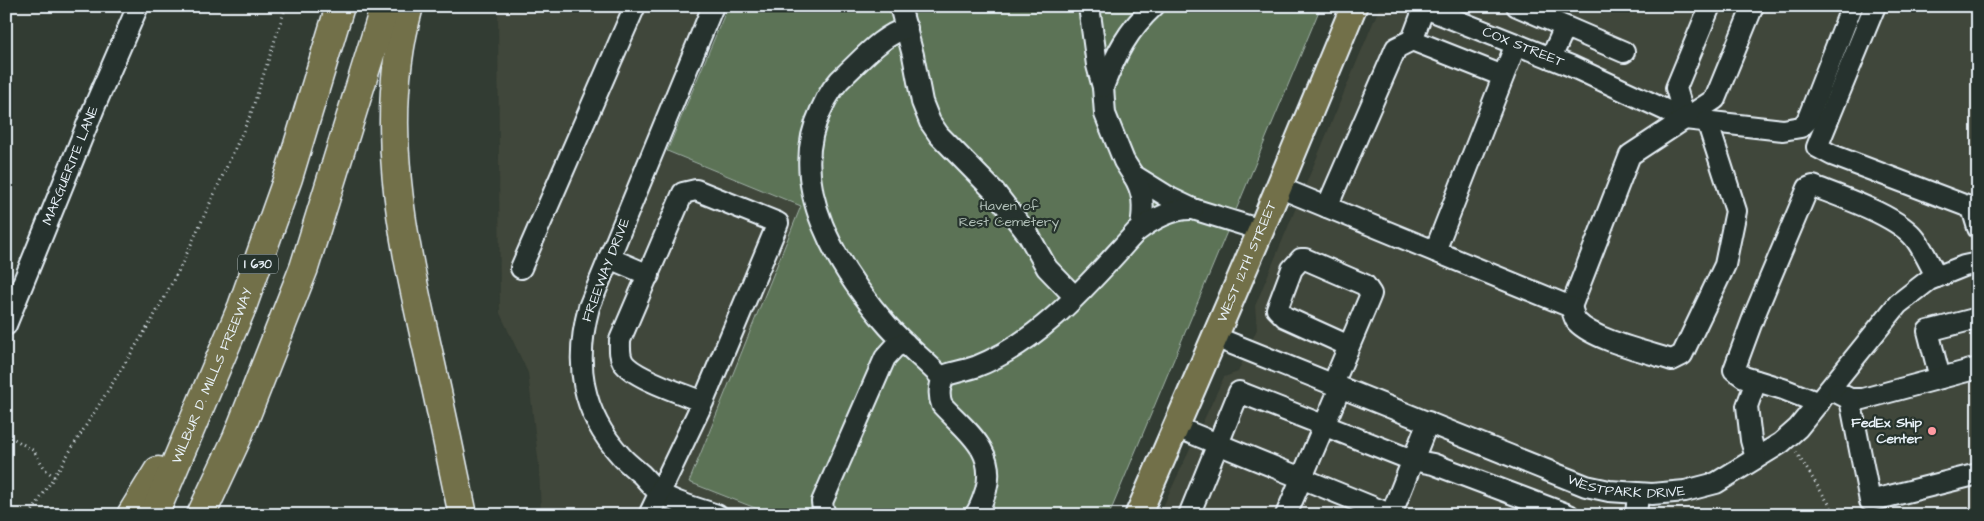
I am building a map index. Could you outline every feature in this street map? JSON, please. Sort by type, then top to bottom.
[{"type":"highway","name":"WILBUR D. MILLS FREEWAY","points":[[154,515],[242,307],[288,178],[340,6]]},
{"type":"highway","points":[[201,515],[237,438],[304,268],[385,6]]},
{"type":"highway","points":[[409,6],[401,37],[394,110],[396,188],[415,291],[463,515]]},
{"type":"highway","points":[[131,515],[207,392]]},
{"type":"main road","name":"WEST 12TH STREET","points":[[1144,513],[1176,427],[1261,230],[1354,6]]},
{"type":"street","name":"MARGUERITE LANE","points":[[6,325],[96,103],[138,6]]},
{"type":"street","points":[[521,268],[635,6]]},
{"type":"street","name":"FREEWAY DRIVE","points":[[714,6],[589,307],[580,357],[582,377],[588,402],[606,438],[622,457],[659,493],[717,515]]},
{"type":"street","points":[[900,6],[907,28],[922,102],[930,122],[939,135],[995,192],[1028,236],[1047,268],[1074,296]]},
{"type":"street","points":[[1088,6],[1097,65],[1103,87],[1105,114],[1124,161],[1142,194],[1144,207],[1141,228]]},
{"type":"street","points":[[1103,87],[1116,54],[1134,27],[1154,6]]},
{"type":"street","points":[[1517,6],[1624,52]]},
{"type":"street","points":[[1685,119],[1676,88],[1710,6]]},
{"type":"street","points":[[1707,121],[1736,211],[1725,265],[1682,355],[1672,360],[1610,340],[1589,331],[1576,320],[1571,307],[1630,155],[1715,99],[1753,6]]},
{"type":"street","name":"COX STREET","points":[[1428,8],[1571,66],[1685,119],[1783,130],[1801,127],[1806,121],[1852,6]]},
{"type":"street","points":[[1875,6],[1817,147],[1832,155],[1975,204],[1978,228]]},
{"type":"street","points":[[1327,207],[1396,48],[1412,40],[1428,8]]},
{"type":"street","points":[[1551,58],[1566,27]]},
{"type":"street","points":[[907,28],[897,31],[884,39],[838,80],[825,100],[816,120],[811,138],[809,177],[834,252],[857,287],[888,326],[942,379]]},
{"type":"street","points":[[1412,40],[1503,76]]},
{"type":"street","points":[[1435,251],[1516,44]]},
{"type":"street","points":[[1133,175],[1170,198],[1193,209],[1261,230]]},
{"type":"street","points":[[1936,277],[1916,240],[1907,230],[1847,199],[1813,186],[1808,188],[1754,316],[1734,370],[1744,377],[1783,389],[1825,396],[1863,399],[1978,368]]},
{"type":"street","points":[[1278,187],[1571,307]]},
{"type":"street","points":[[649,515],[703,402],[778,223],[696,190],[684,193],[620,340],[620,352],[623,362],[637,374],[703,402]]},
{"type":"street","points":[[975,515],[982,504],[988,482],[987,462],[978,442],[942,405],[940,398],[942,379],[946,375],[988,361],[1031,336],[1060,314],[1074,296],[1141,228],[1173,211],[1193,209]]},
{"type":"street","points":[[610,258],[648,275]]},
{"type":"street","points":[[1286,515],[1324,425],[1349,346],[1369,299],[1369,289],[1365,285],[1301,259],[1292,269],[1276,309],[1285,317],[1349,346]]},
{"type":"street","name":"WESTPARK DRIVE","points":[[1215,337],[1586,486],[1609,491],[1652,494],[1685,490],[1716,483],[1785,440],[1798,428],[1825,396],[1898,304],[1915,290],[1936,277],[1964,266],[1978,263]]},
{"type":"street","points":[[1940,378],[1928,331],[1978,318]]},
{"type":"street","points":[[826,515],[822,502],[885,358],[895,347],[905,343]]},
{"type":"street","points":[[1756,381],[1747,406],[1748,423],[1756,458]]},
{"type":"street","points":[[1189,515],[1239,392],[1412,460],[1433,464],[1568,515]]},
{"type":"street","points":[[1850,399],[1870,501],[1978,474]]},
{"type":"street","points":[[1176,427],[1391,514],[1428,422]]},
{"type":"street","points":[[1636,515],[1638,494]]},
{"type":"path","points":[[30,515],[152,320],[182,264],[250,116],[286,6]]},
{"type":"path","points":[[6,434],[34,451],[45,469],[54,478]]},
{"type":"path","points":[[1785,440],[1798,454],[1836,515]]},
{"type":"path","points":[[1967,515],[1978,512]]},
{"type":"shaded area","points":[[498,6],[713,6],[655,147],[801,206],[689,482],[773,515],[541,515],[539,466],[528,373],[500,313]]},
{"type":"shaded area","points":[[1380,6],[1978,6],[1978,509],[1956,515],[1159,515],[1224,377],[1238,372],[1257,329],[1255,306]]},
{"type":"green space","name":"Haven of Rest Cemetery","points":[[728,6],[1321,6],[1109,515],[773,515],[689,482],[801,206],[667,151]]},
{"type":"place","name":"FedEx Ship Center","points":[[1932,431]]}]
